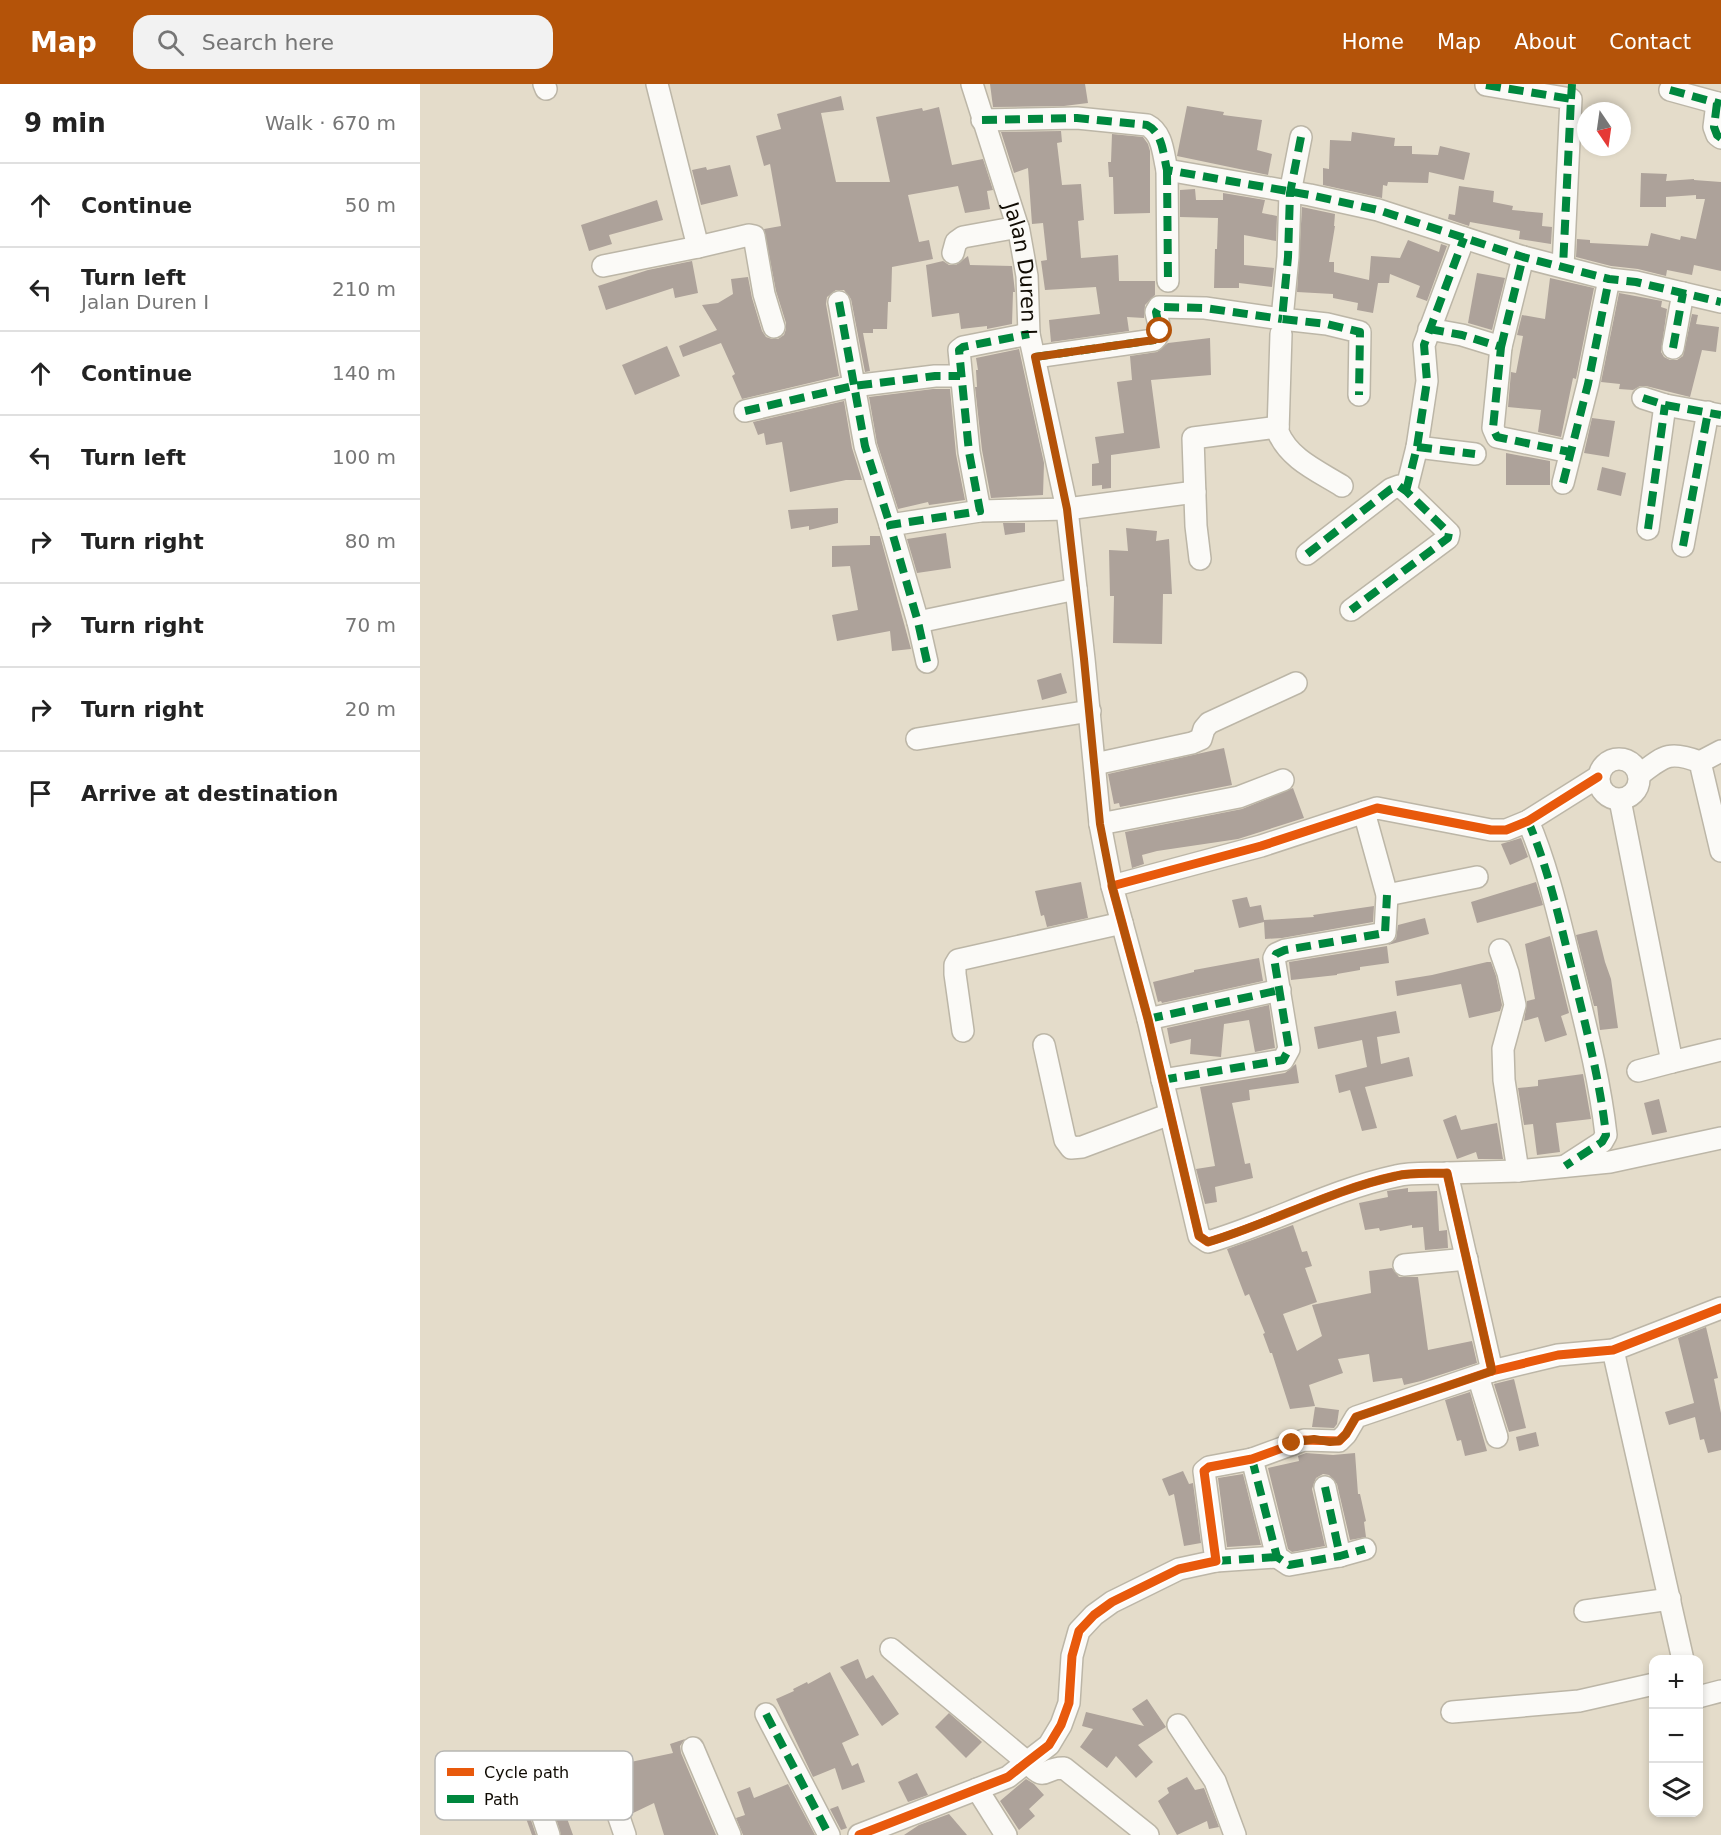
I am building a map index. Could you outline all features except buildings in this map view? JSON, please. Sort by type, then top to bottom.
[{"type":"street","points":[[657,84],[698,247]]},
{"type":"street","name":"Jalan Duren I","points":[[972,84],[1017,227],[1027,276],[1029,334],[1067,509],[1090,711],[1100,824],[1112,886],[1148,1019],[1199,1236],[1208,1242],[1238,1233],[1339,1192],[1398,1175],[1447,1173]]},
{"type":"street","points":[[1486,85],[1572,92],[1563,267]]},
{"type":"street","points":[[1670,90],[1719,103],[1714,127],[1721,138]]},
{"type":"street","points":[[982,120],[1077,118],[1147,125],[1154,129],[1167,170],[1168,281]]},
{"type":"street","points":[[1301,137],[1290,193],[1288,257],[1281,327],[1278,427],[1282,442],[1291,454],[1342,486]]},
{"type":"street","points":[[1167,170],[1310,195],[1378,210],[1523,257],[1609,279],[1636,282],[1721,302]]},
{"type":"street","points":[[953,253],[958,239],[973,234],[1017,227]]},
{"type":"street","points":[[603,266],[749,235],[754,236],[764,294],[774,327]]},
{"type":"street","points":[[1407,491],[1427,381],[1424,351],[1464,238]]},
{"type":"street","points":[[1523,257],[1501,347],[1494,435],[1570,452]]},
{"type":"street","points":[[1563,483],[1588,384],[1609,279]]},
{"type":"street","points":[[1673,348],[1683,293]]},
{"type":"street","points":[[839,302],[865,446],[918,622],[927,662]]},
{"type":"street","points":[[1035,357],[1154,340],[1160,331],[1156,312],[1159,307],[1205,308],[1281,327],[1327,324],[1360,333],[1359,395]]},
{"type":"street","points":[[1430,329],[1462,335],[1501,347]]},
{"type":"street","points":[[980,511],[969,452],[960,376],[960,348],[1029,334]]},
{"type":"street","points":[[745,411],[853,386],[936,376],[960,376]]},
{"type":"street","points":[[1643,398],[1665,405],[1715,413],[1683,546]]},
{"type":"street","points":[[1648,530],[1665,405]]},
{"type":"street","points":[[1200,559],[1193,438],[1278,427]]},
{"type":"street","points":[[1416,447],[1475,454]]},
{"type":"street","points":[[1307,554],[1391,489],[1399,486],[1407,491],[1449,533],[1449,536],[1351,610]]},
{"type":"street","points":[[890,525],[980,511],[1067,509],[1195,492]]},
{"type":"street","points":[[918,622],[1076,589]]},
{"type":"street","points":[[1095,764],[1192,743],[1201,739],[1209,723],[1296,683]]},
{"type":"street","points":[[917,740],[1090,711]]},
{"type":"street","points":[[1700,762],[1721,751]]},
{"type":"street","points":[[1639,775],[1661,759],[1672,755],[1684,755],[1700,762]]},
{"type":"street","points":[[1622,759],[1635,767],[1639,775],[1638,786],[1632,796],[1620,800],[1609,798],[1600,789],[1598,777],[1606,763],[1622,759]]},
{"type":"street","points":[[1700,762],[1721,851]]},
{"type":"street","points":[[1112,886],[1262,846],[1377,808],[1491,830],[1506,830],[1528,821],[1598,777]]},
{"type":"street","points":[[1100,824],[1239,797],[1283,780]]},
{"type":"street","points":[[1620,800],[1672,1062]]},
{"type":"street","points":[[1162,1080],[1282,1060],[1289,1049],[1274,958],[1276,954],[1285,950],[1385,933],[1387,896],[1364,812]]},
{"type":"street","points":[[1528,821],[1537,842],[1562,928],[1588,1036],[1606,1128],[1605,1140],[1565,1166]]},
{"type":"street","points":[[1387,896],[1477,877]]},
{"type":"street","points":[[963,1031],[955,974],[955,965],[958,960],[1122,923]]},
{"type":"street","points":[[1500,950],[1515,1005],[1503,1049],[1504,1080],[1518,1171]]},
{"type":"street","points":[[1148,1019],[1280,990]]},
{"type":"street","points":[[1044,1045],[1065,1140],[1071,1148],[1082,1147],[1170,1114]]},
{"type":"street","points":[[1638,1071],[1721,1050]]},
{"type":"street","points":[[1497,1437],[1467,1258],[1447,1173],[1518,1171],[1610,1162],[1721,1138]]},
{"type":"street","points":[[1404,1265],[1467,1258]]},
{"type":"street","points":[[1216,1561],[1204,1471],[1216,1465],[1252,1459],[1304,1440],[1339,1441],[1356,1417],[1485,1373],[1558,1355],[1613,1350],[1721,1308]]},
{"type":"street","points":[[1613,1350],[1682,1655]]},
{"type":"street","points":[[1252,1459],[1277,1557]]},
{"type":"street","points":[[1325,1487],[1340,1556]]},
{"type":"street","points":[[859,1835],[1008,1777],[1049,1745],[1061,1725],[1069,1703],[1072,1656],[1079,1631],[1094,1615],[1112,1602],[1179,1569],[1216,1561],[1277,1557],[1289,1565],[1365,1549]]},
{"type":"street","points":[[1585,1611],[1670,1599]]},
{"type":"street","points":[[891,1649],[1027,1762],[1036,1773],[1044,1774],[1056,1768],[1064,1768],[1148,1835]]},
{"type":"street","points":[[1452,1712],[1579,1701],[1649,1685]]},
{"type":"street","points":[[1703,1695],[1721,1691]]},
{"type":"street","points":[[766,1714],[829,1835]]},
{"type":"street","points":[[1178,1725],[1215,1781],[1235,1835]]},
{"type":"street","points":[[693,1748],[730,1835]]},
{"type":"street","points":[[977,1790],[1006,1835]]},
{"type":"street","points":[[544,1820],[549,1835]]},
{"type":"street","points":[[620,1820],[625,1835]]},
{"type":"marked path","points":[[1571,99],[1572,84]]},
{"type":"marked path","points":[[1486,85],[1571,99],[1563,267]]},
{"type":"marked path","points":[[1670,90],[1721,104]]},
{"type":"marked path","points":[[1717,103],[1714,127],[1721,138]]},
{"type":"marked path","points":[[982,120],[1077,118],[1147,125],[1159,139],[1167,170],[1310,195],[1378,210],[1523,257],[1609,279],[1636,282],[1721,302]]},
{"type":"marked path","points":[[1301,137],[1290,193],[1288,257],[1282,319],[1327,324],[1360,332],[1359,395]]},
{"type":"marked path","points":[[1167,170],[1168,281]]},
{"type":"marked path","points":[[1406,491],[1417,447],[1427,381],[1424,345],[1464,238]]},
{"type":"marked path","points":[[1501,347],[1523,257]]},
{"type":"marked path","points":[[1563,483],[1588,384],[1609,279]]},
{"type":"marked path","points":[[1673,348],[1683,293]]},
{"type":"marked path","points":[[839,302],[865,446],[890,525]]},
{"type":"marked path","points":[[1035,357],[1154,340],[1159,331],[1156,312],[1159,307],[1205,308],[1282,319]]},
{"type":"marked path","points":[[1429,329],[1462,335],[1501,347],[1493,428],[1497,437],[1570,452]]},
{"type":"marked path","points":[[927,662],[890,525],[980,511],[969,452],[959,350],[963,347],[1029,334]]},
{"type":"marked path","points":[[745,411],[853,386],[935,376],[960,376]]},
{"type":"marked path","points":[[1643,398],[1665,405],[1721,415]]},
{"type":"marked path","points":[[1648,529],[1665,405]]},
{"type":"marked path","points":[[1683,546],[1708,412]]},
{"type":"marked path","points":[[1417,447],[1475,454]]},
{"type":"marked path","points":[[1307,554],[1391,489],[1399,486],[1449,533],[1448,538],[1351,610]]},
{"type":"marked path","points":[[1528,821],[1548,877],[1563,935],[1592,1054],[1606,1135],[1602,1142],[1565,1166]]},
{"type":"marked path","points":[[1162,1080],[1283,1060],[1289,1049],[1274,958],[1276,954],[1285,950],[1385,933],[1387,895]]},
{"type":"marked path","points":[[1148,1019],[1280,990]]},
{"type":"marked path","points":[[1252,1459],[1277,1557],[1289,1565],[1365,1549]]},
{"type":"marked path","points":[[1325,1487],[1340,1556]]},
{"type":"marked path","points":[[1216,1561],[1277,1557]]},
{"type":"marked path","points":[[766,1714],[829,1835]]},
{"type":"cycle path","points":[[1492,1371],[1447,1173],[1408,1174],[1372,1182],[1208,1242],[1199,1236],[1148,1019],[1112,886],[1261,846],[1377,808],[1491,830],[1506,830],[1528,821],[1598,777]]},
{"type":"cycle path","points":[[859,1835],[1008,1777],[1049,1745],[1061,1725],[1069,1703],[1072,1656],[1079,1631],[1094,1615],[1112,1602],[1179,1569],[1216,1561],[1204,1471],[1209,1467],[1252,1459],[1304,1440],[1339,1441],[1356,1417],[1492,1371],[1558,1355],[1613,1350],[1721,1308]]},
{"type":"route","points":[[1160,331],[1154,340],[1035,357],[1067,509],[1100,824],[1112,886],[1148,1019],[1199,1236],[1208,1242],[1238,1233],[1339,1192],[1398,1175],[1447,1173],[1492,1371],[1356,1417],[1339,1441],[1314,1439],[1292,1443]]}]
